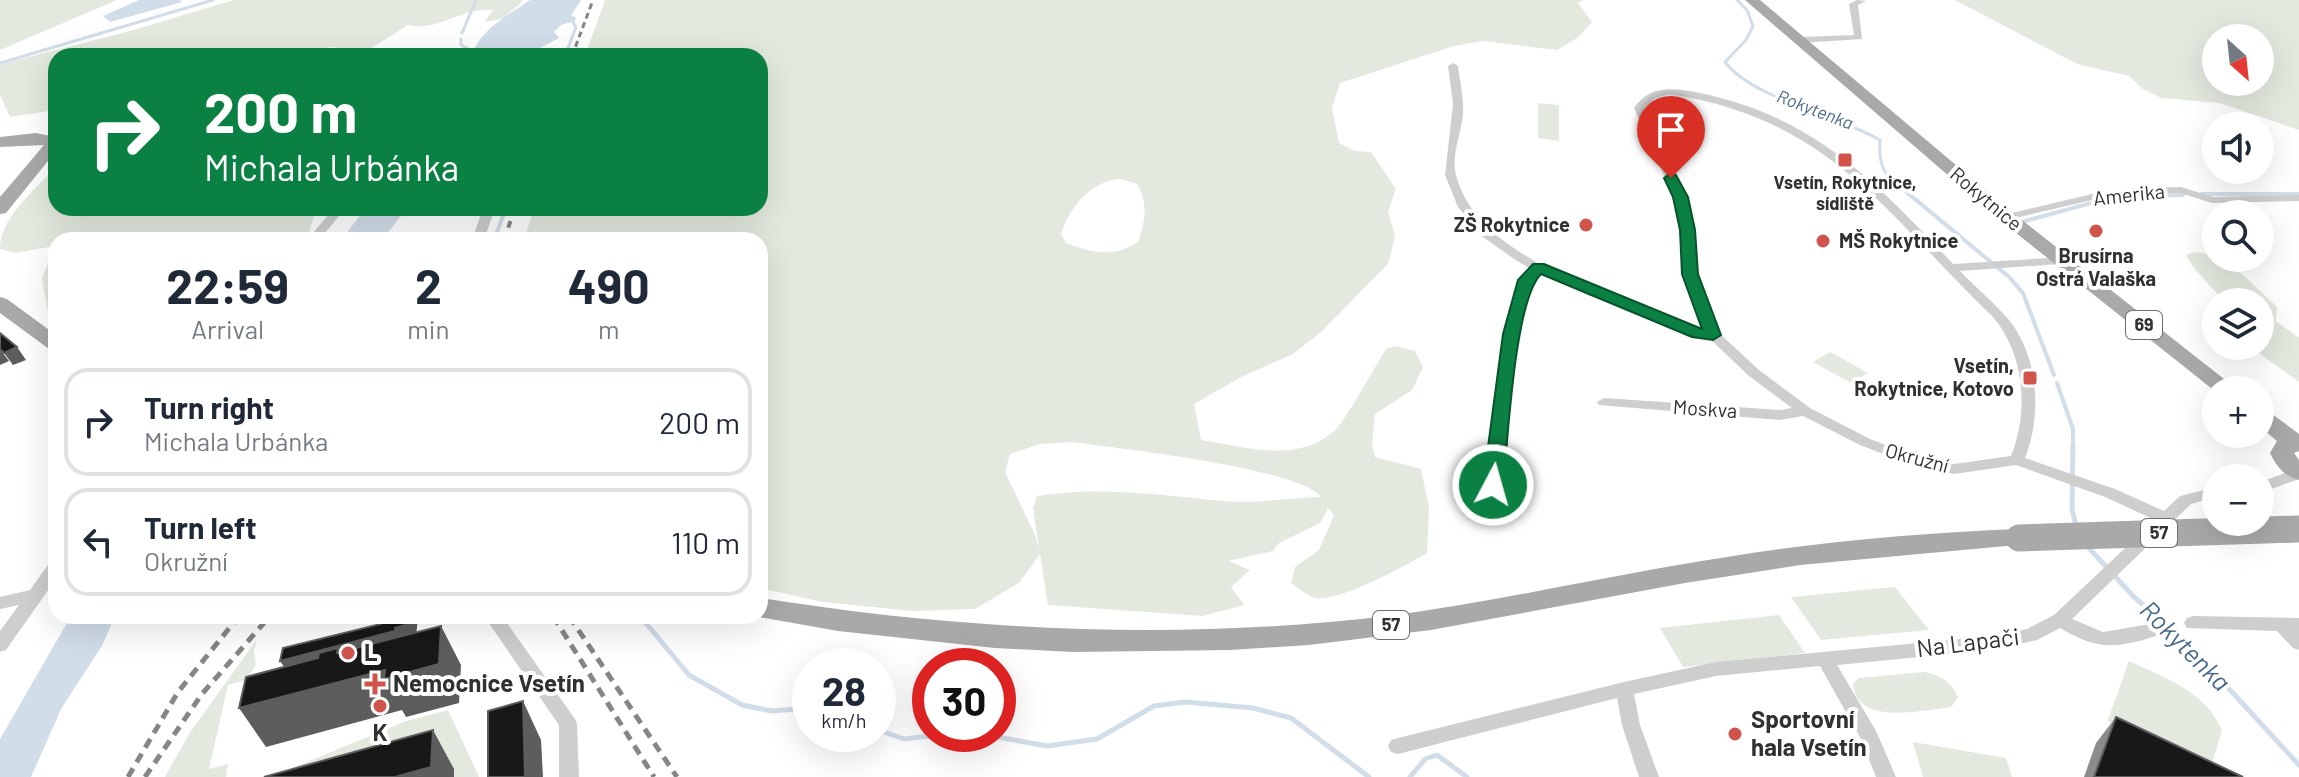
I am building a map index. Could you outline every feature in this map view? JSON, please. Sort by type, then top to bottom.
[{"type":"main road","name":"Rokytnice","points":[[1752,0],[2007,217],[2209,376]]},
{"type":"main road","points":[[0,143],[24,139],[48,141]]},
{"type":"main road","points":[[0,209],[48,150]]},
{"type":"main road","points":[[0,303],[48,339]]},
{"type":"main road","points":[[2274,426],[2297,443]]},
{"type":"main road","points":[[2297,443],[2285,446],[2282,453],[2287,463],[2299,473]]},
{"type":"main road","name":"57","points":[[768,609],[857,624],[1013,640],[1223,641],[1393,625],[1833,550],[2019,538],[2299,529]]},
{"type":"street","points":[[1801,40],[1859,37],[1853,4],[1862,1]]},
{"type":"street","points":[[1453,66],[1458,108],[1449,172],[1472,218],[1499,244],[1539,268],[1698,333],[1713,335]]},
{"type":"street","name":"Okružní","points":[[1656,93],[1697,94],[1734,106],[1825,149],[1891,208],[1950,268],[2009,329],[2016,347],[2031,405],[2028,436],[2017,460],[1971,468],[1939,467],[1847,434],[1805,411],[1754,373],[1713,335],[1690,274],[1688,230],[1680,197],[1639,108],[1656,93]]},
{"type":"street","name":"Amerika","points":[[2007,217],[2096,196],[2127,192],[2181,190],[2212,200],[2299,198]]},
{"type":"street","points":[[320,232],[333,216]]},
{"type":"street","points":[[1950,268],[2061,260]]},
{"type":"street","points":[[1493,485],[1511,334],[1526,280],[1539,268]]},
{"type":"street","name":"Moskva","points":[[1604,402],[1780,415],[1805,411]]},
{"type":"street","points":[[2017,460],[2165,518]]},
{"type":"street","points":[[2274,483],[2299,473]]},
{"type":"street","name":"Na Lapači","points":[[1398,746],[1716,669],[1992,643],[2031,635],[2060,620],[2186,500],[2202,496]]},
{"type":"street","points":[[0,645],[48,576]]},
{"type":"street","points":[[0,603],[33,596]]},
{"type":"street","points":[[2060,620],[2093,639],[2111,640],[2150,631]]},
{"type":"street","points":[[2193,623],[2290,624],[2299,643]]},
{"type":"street","points":[[499,624],[568,724],[569,777]]},
{"type":"street","points":[[1825,659],[1869,737],[1886,777]]},
{"type":"street","points":[[1624,689],[1631,725],[1649,777]]},
{"type":"shaded area","points":[[0,0],[117,0],[0,50]]},
{"type":"shaded area","points":[[139,0],[182,2],[110,22],[103,16]]},
{"type":"shaded area","points":[[234,0],[522,0],[502,19],[484,22],[493,10],[482,10],[429,25],[408,25],[369,48],[63,48]]},
{"type":"shaded area","points":[[530,0],[581,0],[571,16],[576,17],[575,21],[561,25],[554,32],[559,38],[540,48],[474,48],[504,18]]},
{"type":"shaded area","points":[[605,0],[1584,0],[1578,3],[1592,22],[1577,38],[1557,50],[1484,41],[1454,46],[1340,83],[1332,108],[1339,143],[1355,151],[1371,152],[1396,189],[1388,211],[1395,237],[1388,264],[1322,331],[1293,354],[1239,378],[1194,404],[1201,440],[1252,449],[1302,448],[1318,442],[1338,427],[1386,349],[1395,346],[1415,351],[1423,367],[1412,390],[1375,414],[1372,444],[1375,457],[1421,469],[1429,508],[1427,553],[1387,575],[1336,596],[1312,597],[1291,583],[1295,567],[1319,550],[1334,515],[1328,508],[1320,523],[1279,543],[1273,551],[1228,561],[1250,570],[1231,587],[1244,605],[1203,616],[1048,605],[1040,554],[1019,583],[975,609],[913,611],[822,602],[768,590],[768,232],[526,232],[532,216],[768,216],[768,48],[588,48]],"holes":[[[1120,179],[1137,184],[1144,206],[1138,242],[1112,252],[1066,243],[1061,234],[1070,214],[1091,190]],[[1072,442],[1164,454],[1279,477],[1306,487],[1321,497],[1246,502],[1107,492],[1037,496],[1033,507],[1039,549],[1005,472],[1010,454],[1040,444]]]},
{"type":"shaded area","points":[[1955,0],[2299,0],[2299,130],[2274,121],[2274,112],[2246,112],[2220,103],[2161,98],[2143,89],[2129,76],[2077,64]]},
{"type":"shaded area","points":[[48,52],[48,111],[10,117],[0,95],[0,64]]},
{"type":"shaded area","points":[[1538,103],[1559,105],[1559,141],[1538,138]]},
{"type":"shaded area","points":[[48,175],[48,216],[314,216],[309,232],[48,232],[48,247],[15,253],[0,249],[6,226],[29,194]]},
{"type":"shaded area","points":[[360,216],[401,216],[388,232],[347,232]]},
{"type":"shaded area","points":[[2202,253],[2202,272],[2238,272],[2257,288],[2212,288],[2186,255]]},
{"type":"shaded area","points":[[48,263],[48,312],[42,278]]},
{"type":"shaded area","points":[[2274,304],[2277,307],[2276,321],[2299,338],[2299,382],[2268,360],[2274,360]]},
{"type":"shaded area","points":[[1830,352],[1868,373],[1851,383],[1813,362]]},
{"type":"shaded area","points":[[1895,587],[1929,630],[1821,640],[1791,597]]},
{"type":"shaded area","points":[[1779,615],[1805,653],[1683,667],[1660,628]]},
{"type":"shaded area","points":[[66,624],[112,624],[103,644],[61,709],[31,777],[0,777],[0,739]]},
{"type":"shaded area","points":[[257,639],[254,651],[256,665],[246,680],[228,685],[209,769],[228,764],[226,777],[165,777],[189,734]]},
{"type":"shaded area","points":[[2129,661],[2183,687],[2215,717],[2222,730],[2208,777],[2122,736],[2108,720]]},
{"type":"shaded area","points":[[1924,672],[1940,677],[1952,687],[1958,697],[1951,707],[1892,713],[1878,711],[1865,706],[1857,697],[1853,683],[1859,678]]},
{"type":"shaded area","points":[[448,710],[479,777],[454,777],[454,769],[426,777],[271,777],[406,721]]},
{"type":"shaded area","points":[[1913,742],[2006,758],[2012,777],[1923,777]]},
{"type":"building","points":[[0,333],[17,347],[4,353],[0,349]]},
{"type":"building","points":[[381,624],[409,624],[395,628],[395,631],[280,661],[283,648]]},
{"type":"building","points":[[441,626],[439,664],[384,679],[385,670],[239,708],[246,677],[318,658],[319,653],[338,648],[337,653]]},
{"type":"building","points":[[523,701],[525,777],[488,777],[488,711]]},
{"type":"building","points":[[2116,717],[2243,777],[2094,777]]},
{"type":"building","points":[[433,730],[431,767],[395,777],[264,777]]},
{"type":"waterway","points":[[51,48],[213,0]]},
{"type":"waterway","points":[[462,33],[476,0]]},
{"type":"waterway","name":"Rokytenka","points":[[1737,0],[1747,10],[1753,26],[1746,40],[1725,62],[1755,86],[1880,140],[1884,170],[1906,192]]},
{"type":"waterway","points":[[568,48],[576,27],[571,19]]},
{"type":"waterway","points":[[461,39],[461,45],[467,48]]},
{"type":"waterway","points":[[0,63],[48,49]]},
{"type":"waterway","name":"Rokytenka","points":[[1904,190],[2009,277],[2023,293],[2054,375]]},
{"type":"waterway","points":[[2201,194],[2299,194]]},
{"type":"waterway","points":[[2025,221],[2113,197],[2183,195]]},
{"type":"waterway","points":[[497,232],[503,216]]},
{"type":"waterway","name":"Rokytenka","points":[[2057,383],[2073,429],[2073,443]]},
{"type":"waterway","name":"Rokytenka","points":[[2073,443],[2072,509],[2076,526]]},
{"type":"waterway","name":"Rokytenka","points":[[2088,547],[2134,597],[2186,642],[2299,765]]},
{"type":"waterway","points":[[647,624],[689,675],[742,705],[772,711],[792,709]]},
{"type":"waterway","points":[[1016,740],[1047,746],[1097,739],[1154,706],[1185,702],[1253,708],[1291,718],[1369,777]]},
{"type":"waterway","points":[[896,736],[912,738]]},
{"type":"waterway","points":[[1410,777],[1425,759],[1437,755],[1467,777]]},
{"type":"railway","points":[[575,48],[593,0]]},
{"type":"railway","points":[[507,232],[512,216]]},
{"type":"railway","points":[[128,777],[178,692],[233,624]]},
{"type":"railway","points":[[145,777],[202,694],[263,624]]},
{"type":"railway","points":[[558,624],[654,777]]},
{"type":"railway","points":[[574,624],[677,777]]},
{"type":"place","name":"Vsetín, Rokytnice, sídliště","points":[[1845,160]]},
{"type":"place","name":"ZŠ Rokytnice","points":[[1586,225]]},
{"type":"place","name":"Brusírna Ostrá Valaška","points":[[2096,231]]},
{"type":"place","name":"MŠ Rokytnice","points":[[1823,241]]},
{"type":"place","name":"Vsetín, Rokytnice, Kotovo","points":[[2030,378]]},
{"type":"place","name":"L","points":[[348,653]]},
{"type":"place","name":"Nemocnice Vsetín","points":[[375,684]]},
{"type":"place","name":"K","points":[[380,706]]},
{"type":"place","name":"Sportovní hala Vsetín","points":[[1735,734]]},
{"type":"route","points":[[1493,485],[1511,334],[1526,280],[1539,268],[1698,333],[1713,335],[1699,305],[1690,274],[1688,230],[1680,197],[1671,178]]}]
